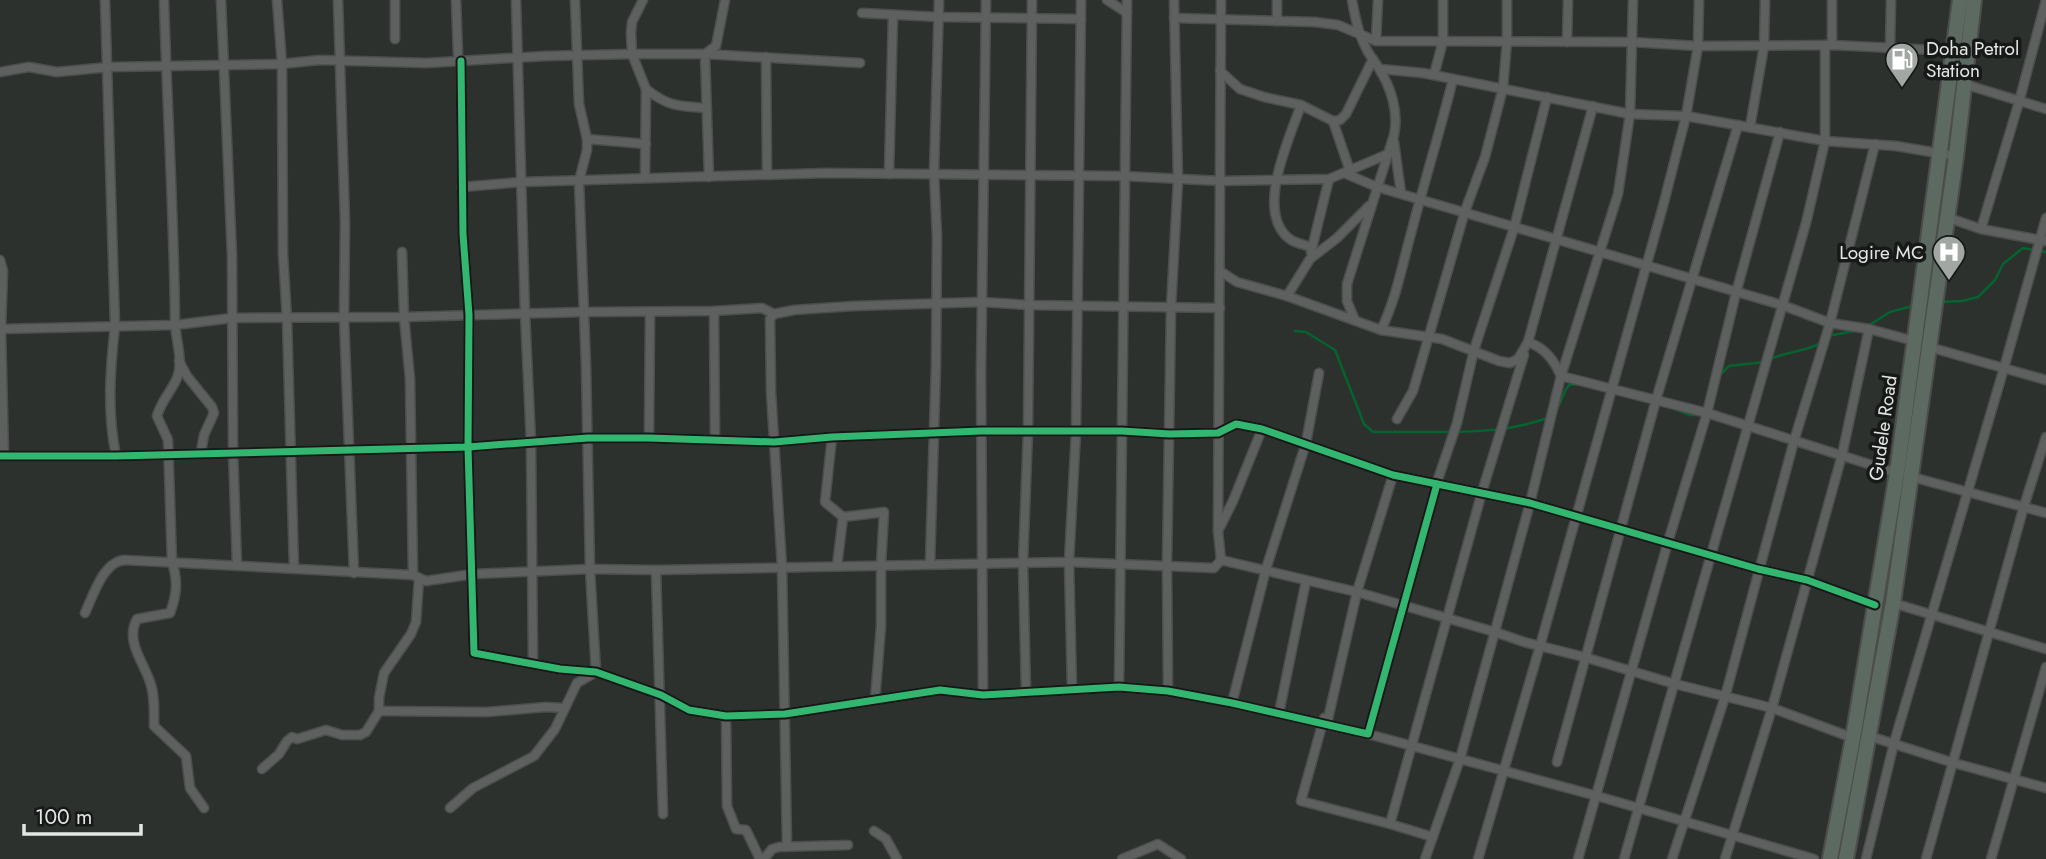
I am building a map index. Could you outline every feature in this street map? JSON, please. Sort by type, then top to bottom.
[{"type":"highway","name":"Gudele Road","points":[[1830,859],[1897,472],[1960,0]]},
{"type":"highway","name":"Gudele Road","points":[[1846,859],[1893,603],[1912,477],[1956,156],[1974,0]]},
{"type":"street","points":[[105,0],[115,326],[109,391],[111,434],[116,456]]},
{"type":"street","points":[[164,0],[175,258],[175,324],[179,361],[177,378],[159,405],[156,416],[168,440],[172,562],[177,577],[175,600],[170,613],[137,619],[132,633],[137,657],[151,683],[155,726],[186,756],[190,788],[204,808]]},
{"type":"street","points":[[220,0],[233,256],[233,451],[237,565]]},
{"type":"street","points":[[277,0],[282,64],[283,254],[294,569]]},
{"type":"street","points":[[338,0],[345,222],[344,318],[354,573]]},
{"type":"street","points":[[395,0],[395,39]]},
{"type":"street","points":[[456,0],[469,315],[468,447],[474,653],[580,672],[596,672],[661,695],[689,710],[726,716],[785,714],[940,690],[983,695],[1072,688],[1119,687],[1168,691],[1279,713],[1326,719],[1368,734],[1731,834],[1788,855],[1814,859]]},
{"type":"street","points":[[516,0],[531,442],[533,663]]},
{"type":"street","points":[[575,0],[575,55],[579,104],[587,139],[579,181],[590,569],[596,672]]},
{"type":"street","points":[[643,0],[632,22],[632,54],[646,89],[645,178]]},
{"type":"street","points":[[705,54],[716,46],[725,0]]},
{"type":"street","points":[[930,564],[935,432],[937,304],[934,173],[939,0]]},
{"type":"street","points":[[983,695],[981,431],[986,0]]},
{"type":"street","points":[[1026,691],[1023,563],[1028,432],[1032,0]]},
{"type":"street","points":[[1072,688],[1069,562],[1076,432],[1081,0]]},
{"type":"street","points":[[1107,0],[1127,13]]},
{"type":"street","points":[[1119,687],[1127,0]]},
{"type":"street","points":[[1168,691],[1171,309],[1178,180],[1174,0]]},
{"type":"street","points":[[85,613],[98,584],[118,561],[237,565],[416,577],[426,581],[473,574],[590,569],[1069,562],[1214,568],[1221,560],[1218,531],[1218,433],[1221,0]]},
{"type":"street","points":[[1276,0],[1277,21]]},
{"type":"street","points":[[1352,0],[1359,33],[1367,51],[1380,69],[1395,107],[1397,120],[1347,284],[1347,301],[1354,318]]},
{"type":"street","points":[[1376,41],[1378,0]]},
{"type":"street","points":[[1434,75],[1443,41],[1443,0]]},
{"type":"street","points":[[1397,419],[1413,391],[1465,211],[1485,157],[1503,88],[1507,0]]},
{"type":"street","points":[[1567,42],[1568,0]]},
{"type":"street","points":[[1425,859],[1460,759],[1530,503],[1561,376],[1618,194],[1630,114],[1633,0]]},
{"type":"street","points":[[1478,859],[1541,646],[1686,116],[1698,46],[1699,0]]},
{"type":"street","points":[[1750,127],[1764,46],[1765,0]]},
{"type":"street","points":[[1624,859],[1806,223],[1825,141],[1832,0]]},
{"type":"street","points":[[1890,48],[1891,0]]},
{"type":"street","points":[[1981,229],[2046,0]]},
{"type":"street","points":[[862,13],[1081,19]]},
{"type":"street","points":[[889,174],[893,15]]},
{"type":"street","points":[[1174,18],[1338,25],[1376,41],[1632,42],[1698,46],[1828,45],[1954,51]]},
{"type":"street","points":[[0,72],[29,67],[57,72],[109,67],[282,64],[319,60],[426,63],[459,58],[632,54],[705,54],[860,63]]},
{"type":"street","points":[[705,54],[709,177]]},
{"type":"street","points":[[766,57],[767,174]]},
{"type":"street","points":[[1220,71],[1240,89],[1301,105],[1333,121],[1340,120],[1346,114],[1373,59]]},
{"type":"street","points":[[1380,69],[1434,75],[1630,114],[1686,116],[1825,141],[1875,144],[1956,156]]},
{"type":"street","points":[[1381,330],[1392,308],[1453,79]]},
{"type":"street","points":[[1964,84],[2046,110]]},
{"type":"street","points":[[646,89],[671,105],[706,108]]},
{"type":"street","points":[[1368,734],[1402,605],[1457,423],[1474,351],[1514,228],[1547,97]]},
{"type":"street","points":[[1301,105],[1276,180],[1276,218],[1282,232],[1292,241],[1311,247]]},
{"type":"street","points":[[1390,824],[1593,106]]},
{"type":"street","points":[[1333,121],[1347,172],[1377,187],[1783,305],[1830,323],[1869,329],[1914,341]]},
{"type":"street","points":[[1557,762],[1657,400],[1738,125]]},
{"type":"street","points":[[1578,859],[1707,412],[1780,132]]},
{"type":"street","points":[[1394,135],[1395,162],[1401,193]]},
{"type":"street","points":[[587,139],[646,144]]},
{"type":"street","points":[[1672,859],[1725,697],[1758,569],[1830,323],[1875,144]]},
{"type":"street","points":[[462,187],[767,174],[984,173],[1221,181],[1329,179],[1388,154]]},
{"type":"street","points":[[1310,259],[1329,179]]},
{"type":"street","points":[[1287,296],[1310,259],[1337,238],[1371,204]]},
{"type":"street","points":[[1946,217],[1981,229],[2043,240]]},
{"type":"street","points":[[1866,859],[1894,743],[2043,240],[2046,218]]},
{"type":"street","points":[[262,769],[279,754],[292,737],[297,739],[326,730],[342,735],[360,735],[366,732],[379,711],[384,673],[411,634],[416,622],[410,379],[402,252]]},
{"type":"street","points":[[0,260],[3,271],[0,329],[2,456],[116,456],[468,447],[588,438],[774,442],[981,431],[1218,433],[1236,424],[1306,443],[1393,475],[1530,503],[1758,569],[1807,580],[1875,605]]},
{"type":"street","points":[[1220,271],[1237,282],[1354,318],[1381,330],[1429,336],[1510,363],[1524,352]]},
{"type":"street","points":[[0,329],[175,324],[232,318],[714,312],[762,308],[774,314],[842,307],[982,302],[1028,306],[1220,308]]},
{"type":"street","points":[[649,438],[650,312]]},
{"type":"street","points":[[714,312],[715,439]]},
{"type":"street","points":[[774,314],[770,319],[782,567],[787,846]]},
{"type":"street","points":[[1724,859],[1772,708],[1842,455],[1869,329]]},
{"type":"street","points":[[1528,342],[1536,345],[1555,362],[1561,376]]},
{"type":"street","points":[[1929,347],[2046,380]]},
{"type":"street","points":[[179,361],[214,413],[204,435],[201,452]]},
{"type":"street","points":[[1232,703],[1266,569],[1306,443],[1319,373]]},
{"type":"street","points":[[1561,376],[1707,412],[1897,472]]},
{"type":"street","points":[[1218,531],[1262,429]]},
{"type":"street","points":[[832,437],[825,502],[843,517],[884,512],[881,626],[874,700]]},
{"type":"street","points":[[1926,859],[2024,506],[2046,437]]},
{"type":"street","points":[[1393,475],[1357,592],[1326,719],[1301,801],[1433,837]]},
{"type":"street","points":[[1912,477],[2046,513]]},
{"type":"street","points":[[837,566],[843,517]]},
{"type":"street","points":[[1221,560],[1357,592],[1524,642],[1772,708],[1853,738]]},
{"type":"street","points":[[656,570],[663,814]]},
{"type":"street","points":[[1279,713],[1306,581]]},
{"type":"street","points":[[1893,603],[2046,649]]},
{"type":"street","points":[[1991,859],[2046,667]]},
{"type":"street","points":[[450,808],[472,788],[534,756],[555,729],[577,683],[596,672]]},
{"type":"street","points":[[379,711],[487,712],[564,708]]},
{"type":"street","points":[[726,716],[727,806],[736,829],[746,830],[762,859],[772,849],[787,846],[848,845]]},
{"type":"street","points":[[1869,736],[2046,788]]},
{"type":"street","points":[[874,831],[886,839],[897,859]]},
{"type":"street","points":[[1122,859],[1158,844],[1181,859]]},
{"type":"waterway","points":[[1939,302],[1978,297],[1995,280],[2003,264],[2023,248],[2046,252]]},
{"type":"waterway","points":[[1868,326],[1890,312],[1916,305]]},
{"type":"waterway","points":[[1828,336],[1859,330]]},
{"type":"waterway","points":[[1295,331],[1306,332],[1335,350],[1364,424],[1373,432],[1450,432]]},
{"type":"waterway","points":[[1771,359],[1820,343]]},
{"type":"waterway","points":[[1720,375],[1729,366],[1765,362]]},
{"type":"waterway","points":[[1556,410],[1569,385],[1579,384]]},
{"type":"waterway","points":[[1670,407],[1690,415],[1700,415]]},
{"type":"waterway","points":[[1457,432],[1504,429],[1550,417]]},
{"type":"cycle path","points":[[461,61],[463,234],[469,315],[468,447],[474,653],[560,669],[596,672],[661,695],[689,710],[726,716],[785,714],[940,690],[983,695],[1119,687],[1168,691],[1232,703],[1368,734],[1437,484]]},
{"type":"cycle path","points":[[0,456],[116,456],[468,447],[588,438],[774,442],[981,431],[1218,433],[1236,424],[1262,429],[1393,475],[1530,503],[1758,569],[1807,580],[1875,605]]},
{"type":"place","name":"Doha Petrol Station","points":[[1902,89]]},
{"type":"place","name":"Logire MC","points":[[1949,282]]}]
